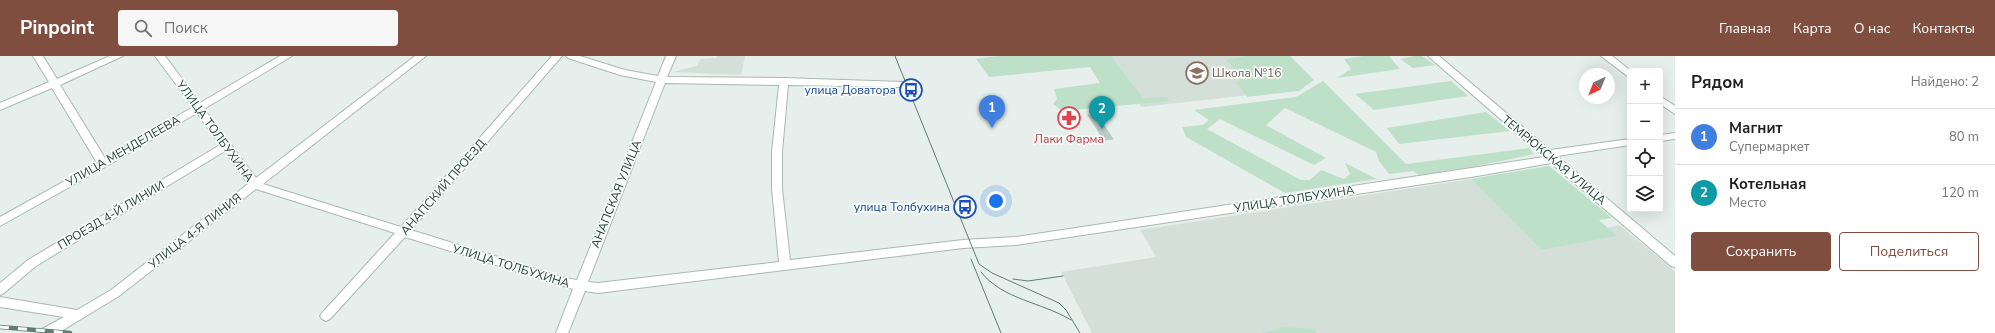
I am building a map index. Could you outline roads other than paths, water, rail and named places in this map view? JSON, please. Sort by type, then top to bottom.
[{"type":"street","points":[[38,56],[103,164]]},
{"type":"street","points":[[0,107],[118,56]]},
{"type":"street","name":"УЛИЦА ТОЛБУХИНА","points":[[160,56],[255,185],[565,283],[598,288],[963,244],[1016,241],[1477,172],[1627,143]]},
{"type":"street","name":"УЛИЦА МЕНДЕЛЕЕВА","points":[[0,222],[103,164],[287,56]]},
{"type":"street","name":"УЛИЦА 4-Я ЛИНИЯ","points":[[47,333],[80,315],[115,293],[421,56]]},
{"type":"street","name":"АНАПСКИЙ ПРОЕЗД","points":[[326,316],[403,232],[557,56]]},
{"type":"street","points":[[571,56],[623,73],[662,80],[900,84]]},
{"type":"street","name":"АНАПСКАЯ УЛИЦА","points":[[562,333],[671,56]]},
{"type":"street","name":"ТЕМРЮКСКАЯ УЛИЦА","points":[[1433,56],[1549,157],[1675,263]]},
{"type":"street","points":[[1606,56],[1627,73]]},
{"type":"street","points":[[784,81],[777,152],[777,189],[785,265]]},
{"type":"street","points":[[1663,101],[1675,111]]},
{"type":"street","points":[[1663,138],[1675,136]]},
{"type":"street","name":"ПРОЕЗД 4-Й ЛИНИИ","points":[[0,290],[32,263],[226,146]]},
{"type":"street","points":[[0,302],[80,315]]},
{"type":"tram line","points":[[895,56],[979,264],[992,273],[1059,303],[1066,310],[1080,333]]},
{"type":"tram line","points":[[971,259],[1001,333]]},
{"type":"tram line","points":[[981,272],[1000,289],[1011,295],[1048,309],[1071,320]]},
{"type":"tram line","points":[[1013,279],[1028,281],[1063,276]]},
{"type":"railway","points":[[0,327],[70,333]]},
{"type":"place","name":"Школа №16","points":[[1197,73]]},
{"type":"place","name":"улица Доватора","points":[[911,90]]},
{"type":"place","name":"Лаки Фарма","points":[[1069,118]]},
{"type":"place","name":"Магнит","points":[[992,128]]},
{"type":"place","name":"Котельная","points":[[1102,129]]},
{"type":"place","name":"улица Толбухина","points":[[965,207]]}]
